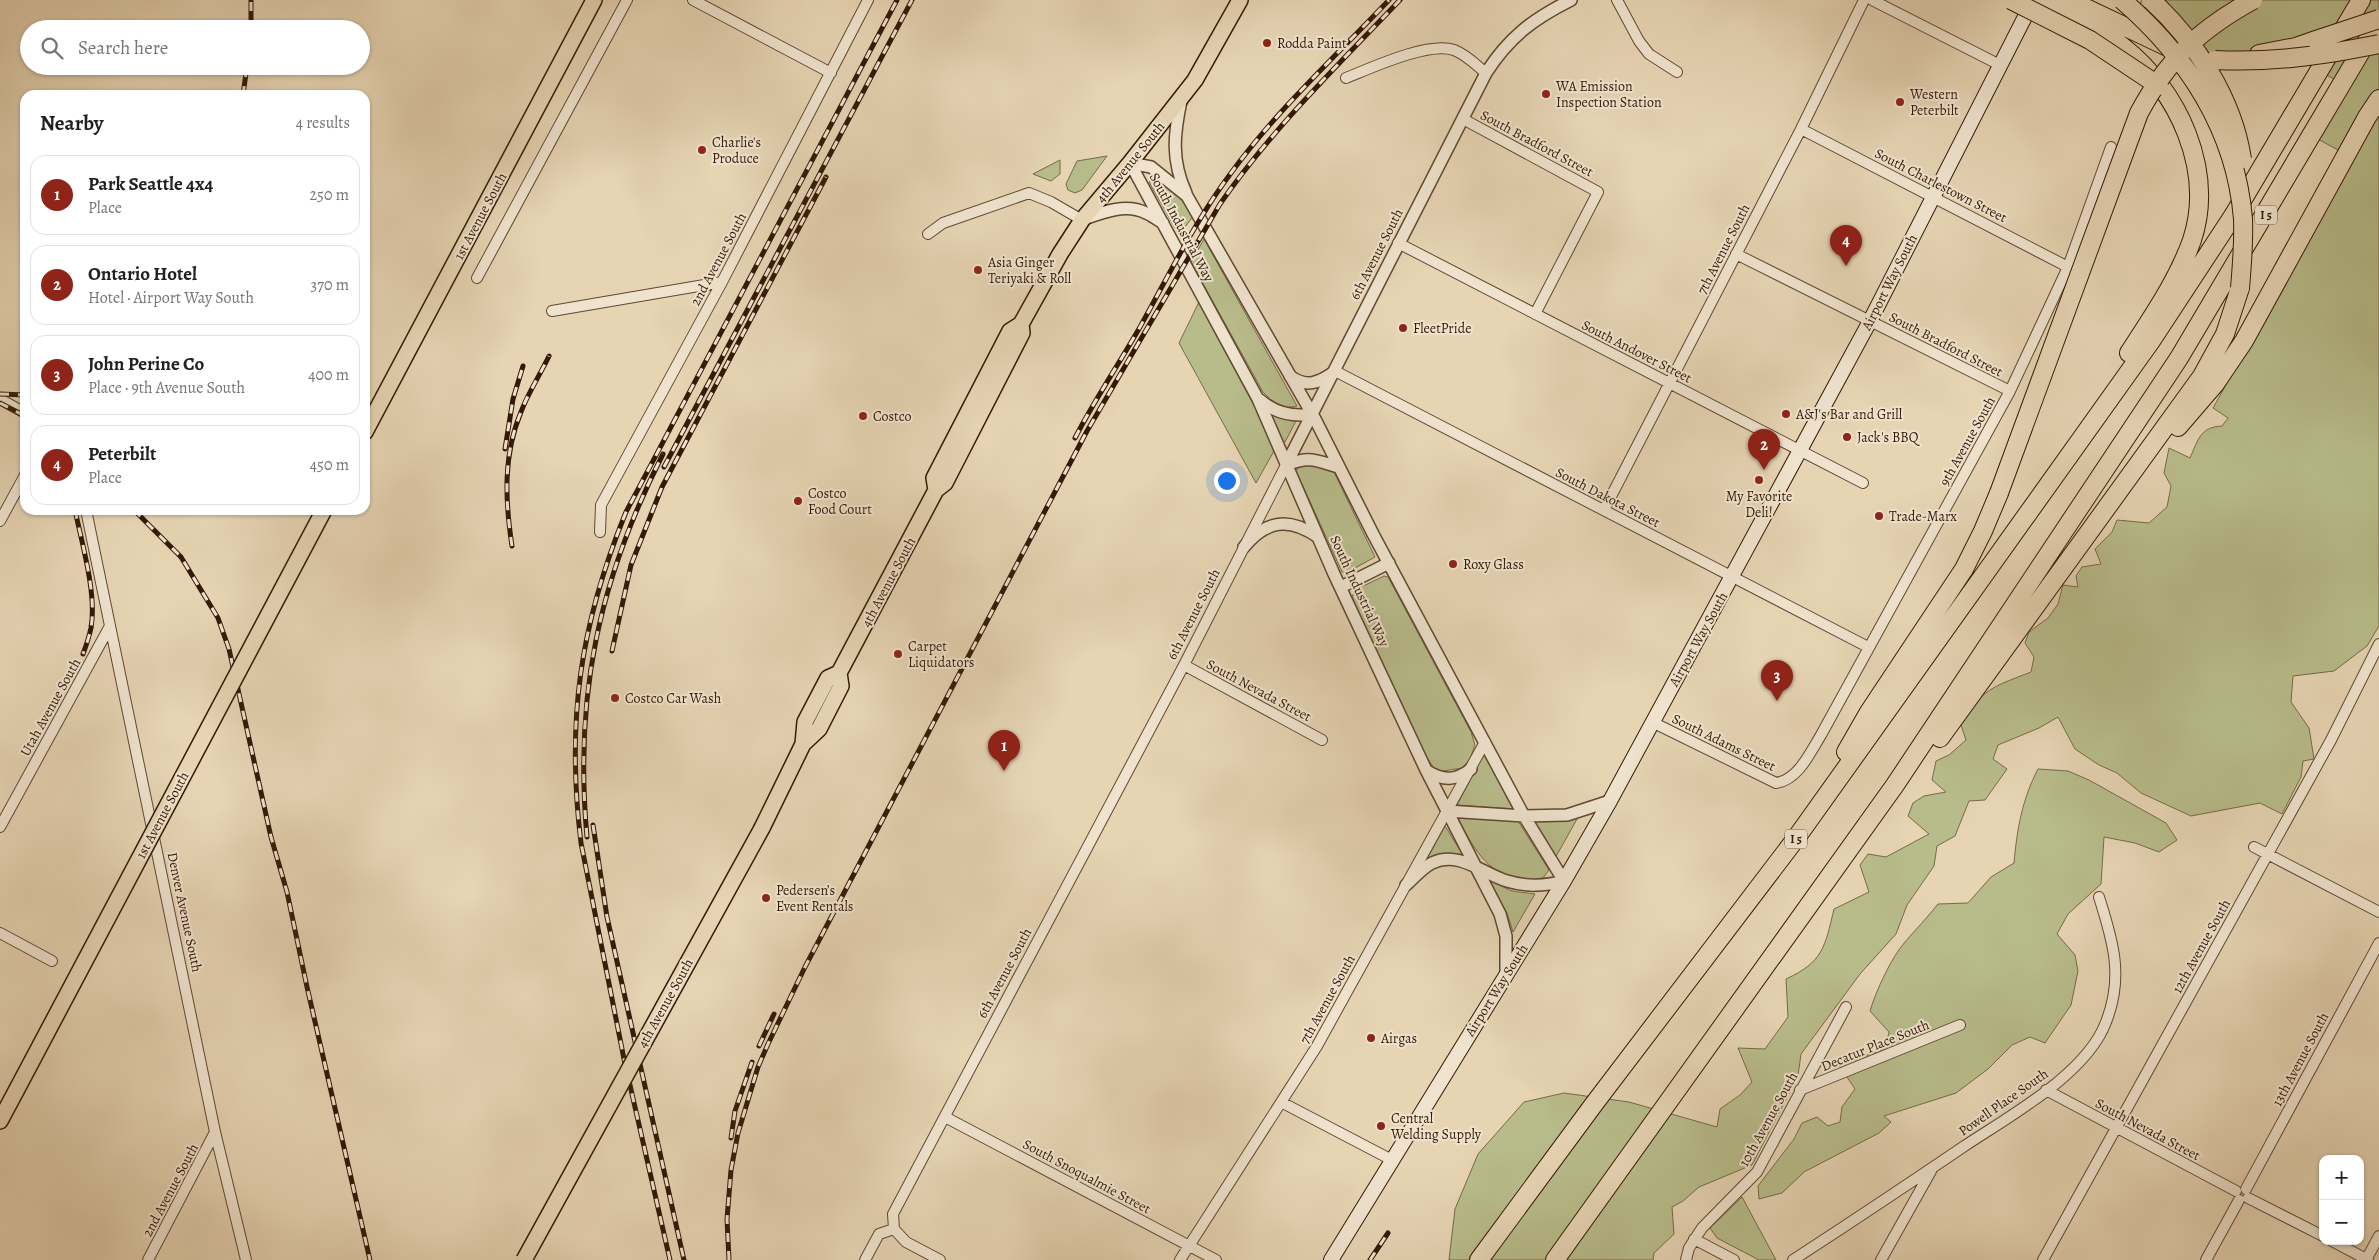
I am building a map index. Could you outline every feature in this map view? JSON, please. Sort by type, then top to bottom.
[{"type":"highway","points":[[2011,0],[2104,48],[2159,86]]},
{"type":"highway","points":[[2040,0],[2082,21],[2118,43],[2137,60],[2159,86],[2190,137],[2198,174],[2198,208],[2193,234],[2185,256],[2146,337]]},
{"type":"highway","points":[[2069,0],[2158,44],[2186,54],[2215,60],[2250,62],[2281,60],[2379,44]]},
{"type":"highway","points":[[2085,0],[2135,32]]},
{"type":"highway","points":[[2122,0],[2151,26],[2176,55],[2204,96],[2223,134],[2233,162],[2242,208],[2243,254],[2240,288]]},
{"type":"highway","points":[[2150,0],[2173,22],[2204,64],[2224,101],[2236,132],[2241,152],[2249,214],[2249,241],[2240,288],[2225,334],[2201,391]]},
{"type":"highway","points":[[1794,841],[1868,712],[1964,568],[1983,531],[2000,493],[2139,113],[2152,90],[2183,48],[2228,14],[2254,0]]},
{"type":"highway","name":"I 5","points":[[1479,1260],[1600,1096],[1794,841],[2084,437],[2089,412],[2146,337],[2233,216],[2361,0]]},
{"type":"highway","points":[[2215,60],[2296,47],[2379,20]]},
{"type":"highway","name":"I 5","points":[[1556,1259],[1895,785],[2179,358],[2379,20]]},
{"type":"highway","points":[[1895,785],[1932,748],[2130,478],[2244,341],[2363,124],[2379,99]]},
{"type":"main road","name":"1st Avenue South","points":[[370,423],[594,0]]},
{"type":"main road","name":"4th Avenue South","points":[[936,490],[934,478],[1010,331],[1021,324],[1060,254],[1082,220],[1181,98],[1212,52],[1240,0]]},
{"type":"main road","name":"Airport Way South","points":[[1330,1260],[1564,881],[1610,801],[1870,321],[2033,0]]},
{"type":"main road","name":"4th Avenue South","points":[[524,1260],[762,828],[803,744],[805,722],[828,678],[839,673],[936,490],[945,483],[1022,333],[1021,324]]},
{"type":"main road","points":[[981,414],[978,406],[999,364],[997,358]]},
{"type":"main road","name":"1st Avenue South","points":[[0,1121],[321,515]]},
{"type":"street","name":"1st Avenue South","points":[[477,278],[627,0]]},
{"type":"street","points":[[693,0],[830,73]]},
{"type":"street","name":"2nd Avenue South","points":[[600,532],[601,505],[722,282],[868,0]]},
{"type":"street","name":"6th Avenue South","points":[[894,1229],[893,1214],[1184,665],[1486,73],[1505,45],[1518,33],[1548,12],[1571,0]]},
{"type":"street","points":[[1617,0],[1639,41],[1649,54],[1677,72]]},
{"type":"street","name":"7th Avenue South","points":[[1604,510],[1801,129],[1864,0]]},
{"type":"street","points":[[1872,0],[2000,65]]},
{"type":"street","points":[[1346,78],[1421,51],[1443,48],[1455,50],[1467,57],[1486,73]]},
{"type":"street","points":[[1181,98],[1174,138],[1178,172],[1187,196]]},
{"type":"street","name":"South Bradford Street","points":[[1463,119],[1598,192],[1535,314]]},
{"type":"street","name":"South Charlestown Street","points":[[1801,129],[1933,195],[2068,267]]},
{"type":"street","name":"9th Avenue South","points":[[1784,782],[1794,776],[1821,735],[2010,391],[2068,267],[2111,147]]},
{"type":"street","name":"South Industrial Way","points":[[1130,163],[1151,167],[1187,196],[1312,414],[1338,467],[1524,816],[1564,881]]},
{"type":"street","name":"South Industrial Way","points":[[1130,163],[1258,399],[1341,587],[1426,770],[1500,914],[1506,936],[1506,974]]},
{"type":"street","points":[[928,234],[943,223],[1029,194],[1051,202],[1082,220],[1111,210],[1122,209],[1146,212],[1164,224]]},
{"type":"street","name":"South Andover Street","points":[[1398,243],[1863,483]]},
{"type":"street","name":"South Bradford Street","points":[[1736,254],[2010,391]]},
{"type":"street","points":[[552,311],[722,282]]},
{"type":"street","points":[[1290,376],[1302,383],[1309,384],[1317,382],[1335,371]]},
{"type":"street","name":"South Dakota Street","points":[[1335,371],[1868,648]]},
{"type":"street","points":[[1258,399],[1274,410],[1284,414],[1312,414]]},
{"type":"street","points":[[0,400],[20,410]]},
{"type":"street","points":[[1286,465],[1310,458],[1338,467]]},
{"type":"street","points":[[0,521],[20,484]]},
{"type":"street","name":"Denver Avenue South","points":[[87,515],[215,1132],[246,1260]]},
{"type":"street","points":[[1244,547],[1254,535],[1279,524],[1301,527],[1319,538]]},
{"type":"street","points":[[1341,587],[1389,563]]},
{"type":"street","name":"Utah Avenue South","points":[[0,827],[110,626]]},
{"type":"street","name":"12th Avenue South","points":[[2043,1260],[2331,740],[2379,644]]},
{"type":"street","name":"South Nevada Street","points":[[1184,665],[1322,740]]},
{"type":"street","name":"South Adams Street","points":[[1652,722],[1776,783],[1784,782]]},
{"type":"street","name":"7th Avenue South","points":[[1180,1260],[1317,1046],[1485,742]]},
{"type":"street","points":[[1426,770],[1436,777],[1453,779],[1471,769]]},
{"type":"street","points":[[1447,811],[1524,816],[1567,815],[1610,801]]},
{"type":"street","points":[[2254,847],[2379,912]]},
{"type":"street","points":[[1406,886],[1432,863],[1445,859],[1458,860],[1505,881],[1524,885],[1546,886],[1564,881]]},
{"type":"street","name":"Powell Place South","points":[[1793,1260],[1933,1168],[2046,1090],[2081,1061],[2106,1024],[2111,1009],[2116,959],[2114,946],[2099,897]]},
{"type":"street","points":[[0,933],[52,960]]},
{"type":"street","name":"13th Avenue South","points":[[2206,1260],[2379,943]]},
{"type":"street","name":"10th Avenue South","points":[[1686,1260],[1694,1239],[1757,1172],[1846,1007]]},
{"type":"street","name":"Decatur Place South","points":[[1800,1090],[1960,1025]]},
{"type":"street","name":"South Nevada Street","points":[[2046,1090],[2319,1234]]},
{"type":"street","points":[[1281,1102],[1392,1160]]},
{"type":"street","name":"South Snoqualmie Street","points":[[945,1117],[1216,1260]]},
{"type":"street","name":"2nd Avenue South","points":[[148,1260],[215,1132]]},
{"type":"street","points":[[1882,1260],[1933,1168]]},
{"type":"street","points":[[865,1260],[879,1234],[894,1229],[906,1242],[940,1260]]},
{"type":"street","points":[[2339,1245],[2367,1260],[2379,1236]]},
{"type":"street","points":[[1694,1239],[1734,1260]]},
{"type":"green space","points":[[2142,0],[2379,0],[2379,626],[2367,646],[2334,671],[2293,676],[2291,702],[2309,728],[2314,759],[2303,761],[2301,777],[2282,814],[2260,803],[2191,816],[2141,793],[2117,773],[2099,765],[2075,749],[2058,717],[2039,728],[1998,745],[1993,759],[2007,769],[1985,800],[1969,801],[1955,836],[1937,846],[1934,866],[1907,905],[1896,934],[1860,974],[1801,1054],[1798,1076],[1752,1165],[1699,1187],[1683,1201],[1672,1207],[1674,1234],[1654,1253],[1653,1260],[1449,1260],[1455,1209],[1478,1154],[1524,1102],[1564,1093],[1629,1102],[1717,1127],[1720,1109],[1740,1095],[1752,1082],[1738,1048],[1765,1049],[1788,1017],[1786,979],[1808,966],[1820,952],[1828,934],[1834,909],[1869,892],[1860,865],[1868,854],[1886,857],[1929,834],[1908,816],[1913,803],[1924,796],[1946,792],[1932,780],[1936,761],[1949,755],[1966,740],[1961,725],[1975,703],[1990,690],[2031,672],[2034,657],[2025,643],[2029,632],[2048,618],[2058,604],[2063,585],[2078,587],[2076,576],[2082,567],[2101,564],[2095,549],[2112,532],[2117,520],[2149,523],[2167,507],[2171,486],[2164,473],[2169,448],[2190,458],[2204,432],[2222,426],[2228,418],[2213,408],[2353,158],[2312,136],[2343,84],[2290,55],[2211,55],[2128,27]]},
{"type":"green space","points":[[1107,156],[1082,190],[1075,193],[1068,190],[1066,184],[1077,161]]},
{"type":"green space","points":[[1060,160],[1060,174],[1051,181],[1033,174]]},
{"type":"green space","points":[[1154,176],[1172,188],[1194,215],[1179,235],[1149,182]]},
{"type":"green space","points":[[1204,239],[1297,406],[1286,407],[1278,405],[1263,392],[1191,262]]},
{"type":"green space","points":[[1199,302],[1258,413],[1274,451],[1256,483],[1179,343]]},
{"type":"green space","points":[[1271,414],[1283,418],[1297,419],[1285,442],[1283,441]]},
{"type":"green space","points":[[1300,463],[1333,470],[1375,557],[1346,573],[1342,572],[1296,471]]},
{"type":"green space","points":[[1384,576],[1388,577],[1471,732],[1475,745],[1470,759],[1462,768],[1443,771],[1434,768],[1416,742],[1352,597],[1355,590]]},
{"type":"green space","points":[[1484,754],[1515,809],[1457,805]]},
{"type":"green space","points":[[2038,769],[2068,771],[2089,780],[2166,823],[2177,840],[2159,852],[2135,843],[2104,837],[2101,884],[2068,914],[2057,934],[2075,955],[2078,971],[2071,1005],[2045,1043],[2030,1037],[2012,1045],[1988,1069],[1956,1093],[1884,1116],[1891,1122],[1879,1133],[1804,1172],[1782,1193],[1759,1199],[1758,1186],[1794,1139],[1802,1123],[1817,1117],[1828,1126],[1840,1122],[1842,1107],[1855,1089],[1839,1065],[1885,1049],[1889,1032],[1870,1011],[1884,975],[1900,949],[1938,904],[1968,903],[1991,877],[2014,863],[2021,815]]},
{"type":"green space","points":[[1457,816],[1518,821],[1549,870],[1543,878],[1520,880],[1508,877],[1481,856]]},
{"type":"green space","points":[[1577,819],[1554,860],[1530,820]]},
{"type":"green space","points":[[1445,826],[1463,855],[1444,854],[1427,859]]},
{"type":"green space","points":[[1488,880],[1512,891],[1535,894],[1513,932],[1507,913]]},
{"type":"green space","points":[[1742,1197],[1776,1260],[1759,1260],[1717,1238],[1710,1228]]},
{"type":"railway","points":[[251,0],[251,20]]},
{"type":"railway","points":[[670,1260],[624,1059],[581,843],[575,756],[581,674],[588,634],[597,594],[626,512],[897,0]]},
{"type":"railway","points":[[664,467],[912,0]]},
{"type":"railway","points":[[1075,438],[1140,327],[1194,229],[1218,191],[1268,127],[1389,0]]},
{"type":"railway","points":[[729,1260],[727,1219],[731,1170],[738,1133],[758,1067],[805,967],[1087,431],[1220,204],[1240,176],[1283,124],[1400,0]]},
{"type":"railway","points":[[244,90],[246,75]]},
{"type":"railway","points":[[612,651],[631,565],[662,487],[826,177]]},
{"type":"railway","points":[[512,546],[507,495],[508,461],[511,445],[524,405],[549,356]]},
{"type":"railway","points":[[505,449],[513,399],[523,366]]},
{"type":"railway","points":[[0,394],[20,395]]},
{"type":"railway","points":[[0,403],[20,413]]},
{"type":"railway","points":[[587,837],[584,735],[588,687],[596,640],[607,593],[622,547],[663,454]]},
{"type":"railway","points":[[76,515],[88,569],[92,600],[91,628],[83,654]]},
{"type":"railway","points":[[139,515],[181,557],[218,618],[229,649],[271,837],[287,892],[370,1260]]},
{"type":"railway","points":[[593,825],[607,917],[684,1260]]},
{"type":"railway","points":[[759,1046],[774,1014]]},
{"type":"railway","points":[[731,1138],[735,1111],[752,1062]]},
{"type":"railway","points":[[1370,1260],[1388,1233]]},
{"type":"place","name":"Rodda Paint","points":[[1267,43]]},
{"type":"place","name":"WA Emission Inspection Station","points":[[1546,94]]},
{"type":"place","name":"Western Peterbilt","points":[[1900,102]]},
{"type":"place","name":"Charlie's Produce","points":[[702,150]]},
{"type":"place","name":"Peterbilt","points":[[1846,266]]},
{"type":"place","name":"Asia Ginger Teriyaki & Roll","points":[[978,270]]},
{"type":"place","name":"FleetPride","points":[[1403,328]]},
{"type":"place","name":"A&J's Bar and Grill","points":[[1786,414]]},
{"type":"place","name":"Costco","points":[[863,416]]},
{"type":"place","name":"Jack's BBQ","points":[[1847,437]]},
{"type":"place","name":"Ontario Hotel","points":[[1764,470]]},
{"type":"place","name":"My Favorite Deli!","points":[[1759,480]]},
{"type":"place","name":"Costco Food Court","points":[[798,501]]},
{"type":"place","name":"Trade-Marx","points":[[1879,516]]},
{"type":"place","name":"Roxy Glass","points":[[1453,564]]},
{"type":"place","name":"Carpet Liquidators","points":[[898,654]]},
{"type":"place","name":"Costco Car Wash","points":[[615,698]]},
{"type":"place","name":"John Perine Co","points":[[1777,701]]},
{"type":"place","name":"Park Seattle 4x4","points":[[1004,771]]},
{"type":"place","name":"Pedersen’s Event Rentals","points":[[766,898]]},
{"type":"place","name":"Airgas","points":[[1371,1038]]},
{"type":"place","name":"Central Welding Supply","points":[[1381,1126]]}]
